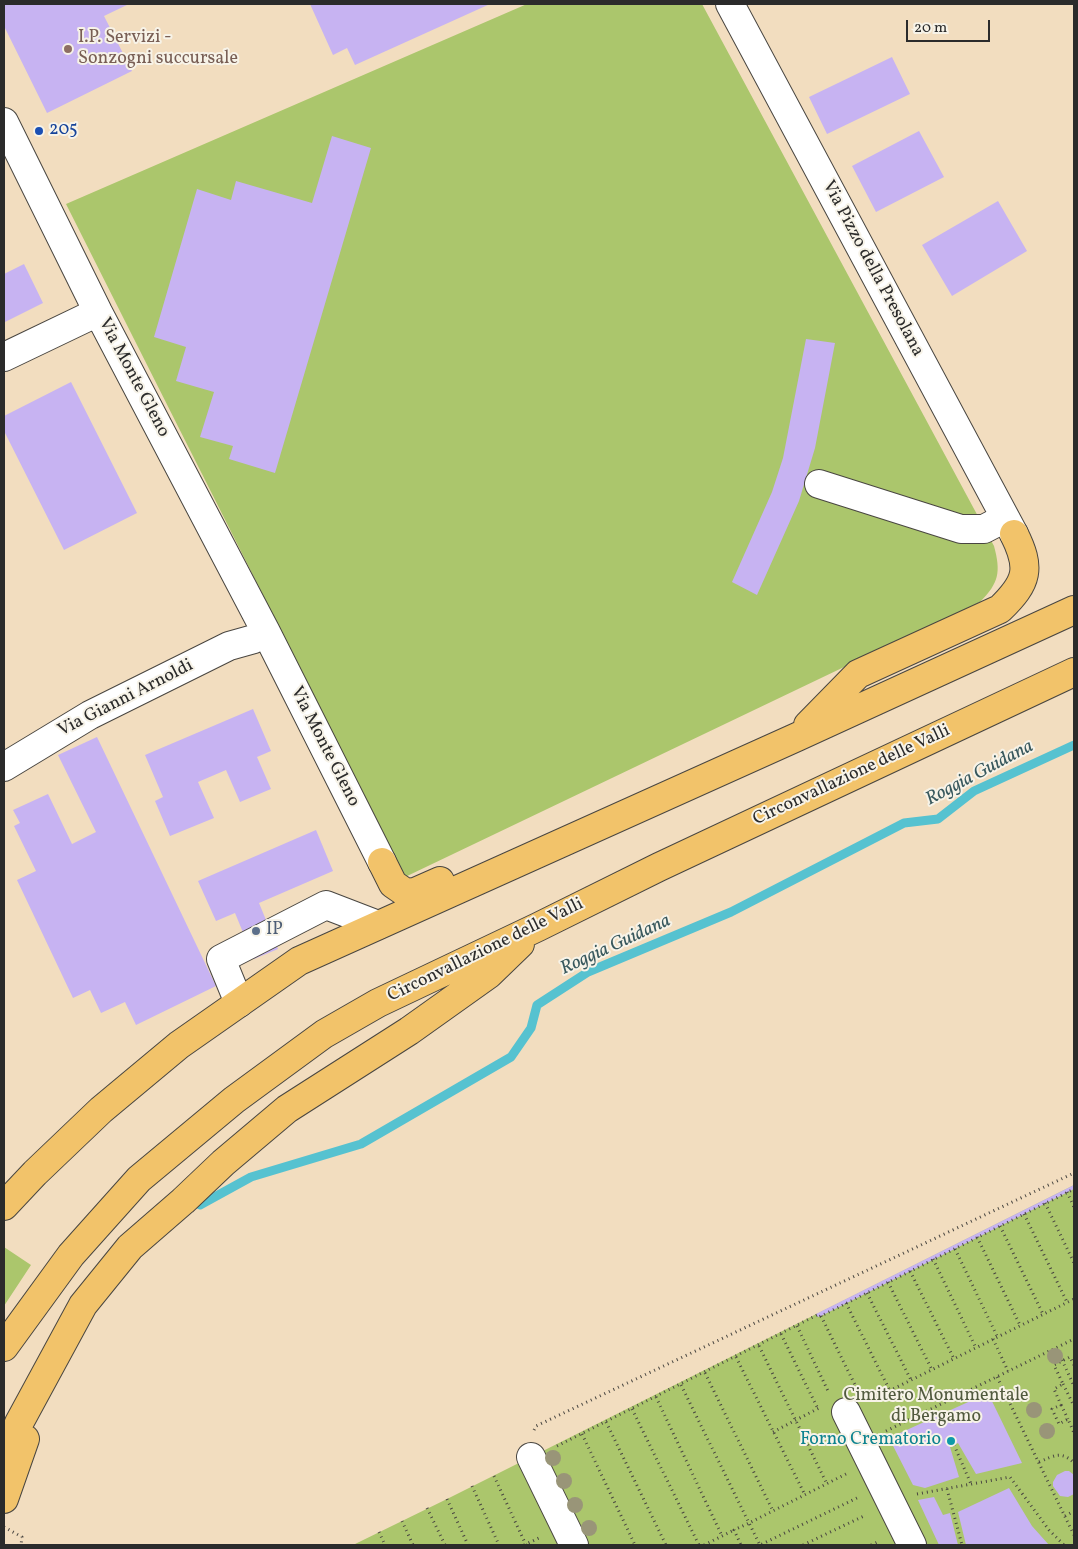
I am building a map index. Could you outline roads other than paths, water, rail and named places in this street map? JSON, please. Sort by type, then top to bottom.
[{"type":"highway","points":[[797,737],[858,674],[1000,609],[1014,596],[1026,566],[1022,551],[1009,526]]},
{"type":"highway","points":[[4,1206],[35,1173],[102,1110],[179,1045],[299,961],[1074,610]]},
{"type":"highway","name":"Circonvallazione delle Valli","points":[[4,1347],[71,1255],[139,1179],[234,1100],[324,1034],[378,1003],[668,863],[1069,680]]},
{"type":"highway","points":[[382,862],[393,884],[406,893],[414,892],[538,835],[584,833]]},
{"type":"highway","points":[[4,1458],[19,1423],[83,1305],[130,1247],[223,1163],[287,1109],[409,1031],[490,974],[538,927]]},
{"type":"highway","points":[[4,1499],[28,1432],[93,1314],[183,1201]]},
{"type":"street","name":"Via Pizzo della Presolana","points":[[730,4],[1009,526]]},
{"type":"street","name":"Via Monte Gleno","points":[[4,122],[260,636],[382,862]]},
{"type":"street","points":[[4,357],[98,312]]},
{"type":"street","points":[[819,484],[961,529],[1009,526]]},
{"type":"street","name":"Via Gianni Arnoldi","points":[[4,767],[90,715],[230,646],[260,636]]},
{"type":"street","points":[[239,1003],[221,959],[326,905],[378,925]]},
{"type":"street","points":[[841,1408],[884,1478],[912,1545]]},
{"type":"street","points":[[531,1457],[574,1545]]},
{"type":"waterway","name":"Roggia Guidana","points":[[200,1205],[251,1177],[361,1144],[511,1057],[531,1028],[537,1005],[588,972],[731,912],[904,823],[938,819],[974,791],[1074,745]]},
{"type":"place","name":"I.P. Servizi - Sonzogni succursale","points":[[68,49]]},
{"type":"place","name":"205","points":[[39,131]]},
{"type":"place","name":"IP","points":[[256,931]]},
{"type":"place","name":"Forno Crematorio","points":[[951,1441]]},
{"type":"park label","name":"Cimitero Monumentale di Bergamo","points":[[936,1407]]}]
